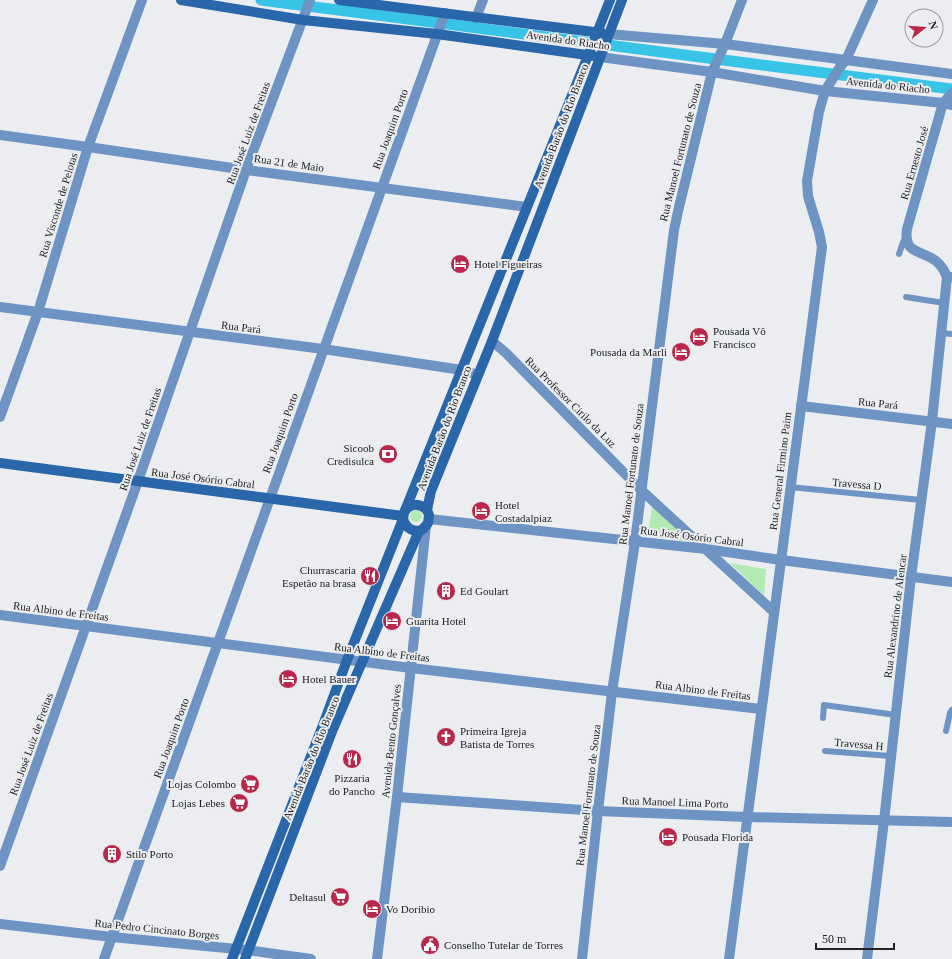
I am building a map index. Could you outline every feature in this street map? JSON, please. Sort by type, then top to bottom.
[{"type":"main road","name":"Avenida do Riacho","points":[[181,0],[601,54]]},
{"type":"main road","name":"Avenida do Riacho","points":[[339,0],[362,2],[444,16],[476,18],[607,37]]},
{"type":"main road","name":"Avenida Barão do Rio Branco","points":[[234,954],[404,515],[610,0]]},
{"type":"main road","name":"Avenida Barão do Rio Branco","points":[[246,955],[333,729],[426,522],[431,491],[492,341],[622,0]]},
{"type":"main road","name":"Rua José Osório Cabral","points":[[0,463],[404,515]]},
{"type":"main road","points":[[416,504],[422,506],[426,522],[412,530],[404,522],[404,515],[409,506],[416,504]]},
{"type":"street","name":"Rua Visconde de Pelotas","points":[[0,418],[38,312],[88,147],[142,0]]},
{"type":"street","name":"Rua José Luiz de Freitas","points":[[0,866],[138,481],[246,170],[310,0]]},
{"type":"street","points":[[476,18],[483,0]]},
{"type":"street","name":"Rua Manoel Fortunato de Souza","points":[[582,959],[612,692],[642,490],[674,230],[712,72],[725,44],[742,0]]},
{"type":"street","name":"Rua General Firmino Paim","points":[[729,959],[822,247],[808,196],[807,181],[819,112],[825,91],[843,63],[873,0]]},
{"type":"street","name":"Rua Joaquim Porto","points":[[104,959],[444,16]]},
{"type":"street","name":"Avenida do Riacho","points":[[607,37],[725,44],[843,63],[952,74]]},
{"type":"street","name":"Avenida do Riacho","points":[[601,54],[825,91],[948,104]]},
{"type":"street","points":[[948,104],[952,93]]},
{"type":"street","name":"Rua Ernesto José","points":[[907,233],[948,104]]},
{"type":"street","name":"Rua 21 de Maio","points":[[0,136],[527,207]]},
{"type":"street","points":[[907,233],[908,245],[934,260],[950,277]]},
{"type":"street","name":"Rua Alexandrino de Alencar","points":[[867,959],[911,577],[932,421],[944,303],[950,277]]},
{"type":"street","name":"Rua Pará","points":[[0,307],[190,333],[324,349],[462,370],[478,375]]},
{"type":"street","name":"Rua Professor Cirilo da Luz","points":[[492,341],[506,353],[642,490],[774,612]]},
{"type":"street","name":"Rua Pará","points":[[801,406],[952,424]]},
{"type":"street","name":"Rua José Osório Cabral","points":[[426,522],[706,549],[952,582]]},
{"type":"street","name":"Avenida Bento Gonçalves","points":[[377,959],[397,796],[426,522]]},
{"type":"street","name":"Rua Albino de Freitas","points":[[0,615],[411,668],[761,709]]},
{"type":"street","name":"Rua Manoel Lima Porto","points":[[397,796],[598,811],[747,818],[952,822]]},
{"type":"street","name":"Rua Pedro Cincinato Borges","points":[[0,924],[112,937],[234,954],[311,959]]},
{"type":"lane","points":[[899,254],[907,233]]},
{"type":"lane","points":[[906,298],[944,303]]},
{"type":"lane","points":[[941,333],[952,334]]},
{"type":"lane","name":"Travessa D","points":[[790,487],[922,500]]},
{"type":"lane","points":[[822,718],[824,705],[896,715]]},
{"type":"lane","points":[[946,731],[952,710]]},
{"type":"lane","name":"Travessa H","points":[[825,751],[891,756]]},
{"type":"green space","points":[[652,506],[689,542],[648,536]]},
{"type":"green space","points":[[416,510],[420,512],[422,516],[420,520],[416,522],[412,520],[410,516],[412,512]]},
{"type":"green space","points":[[730,563],[766,569],[764,596]]},
{"type":"waterway","points":[[261,0],[952,89]]},
{"type":"place","name":"Hotel Figueiras","points":[[460,264]]},
{"type":"place","name":"Pousada Vô Francisco","points":[[699,337]]},
{"type":"place","name":"Pousada da Marli","points":[[681,352]]},
{"type":"place","name":"Sicoob Credisulca","points":[[388,454]]},
{"type":"place","name":"Hotel Costadalpiaz","points":[[481,511]]},
{"type":"place","name":"Churrascaria Espetão na brasa","points":[[370,576]]},
{"type":"place","name":"Ed Goulart","points":[[446,591]]},
{"type":"place","name":"Guarita Hotel","points":[[392,621]]},
{"type":"place","name":"Hotel Bauer","points":[[288,679]]},
{"type":"place","name":"Primeira Igreja Batista de Torres","points":[[446,737]]},
{"type":"place","name":"Pizzaria do Pancho","points":[[352,759]]},
{"type":"place","name":"Lojas Colombo","points":[[250,784]]},
{"type":"place","name":"Lojas Lebes","points":[[239,803]]},
{"type":"place","name":"Pousada Florida","points":[[668,837]]},
{"type":"place","name":"Stilo Porto","points":[[112,854]]},
{"type":"place","name":"Deltasul","points":[[340,897]]},
{"type":"place","name":"Vo Doribio","points":[[372,909]]},
{"type":"place","name":"Conselho Tutelar de Torres","points":[[430,945]]}]
